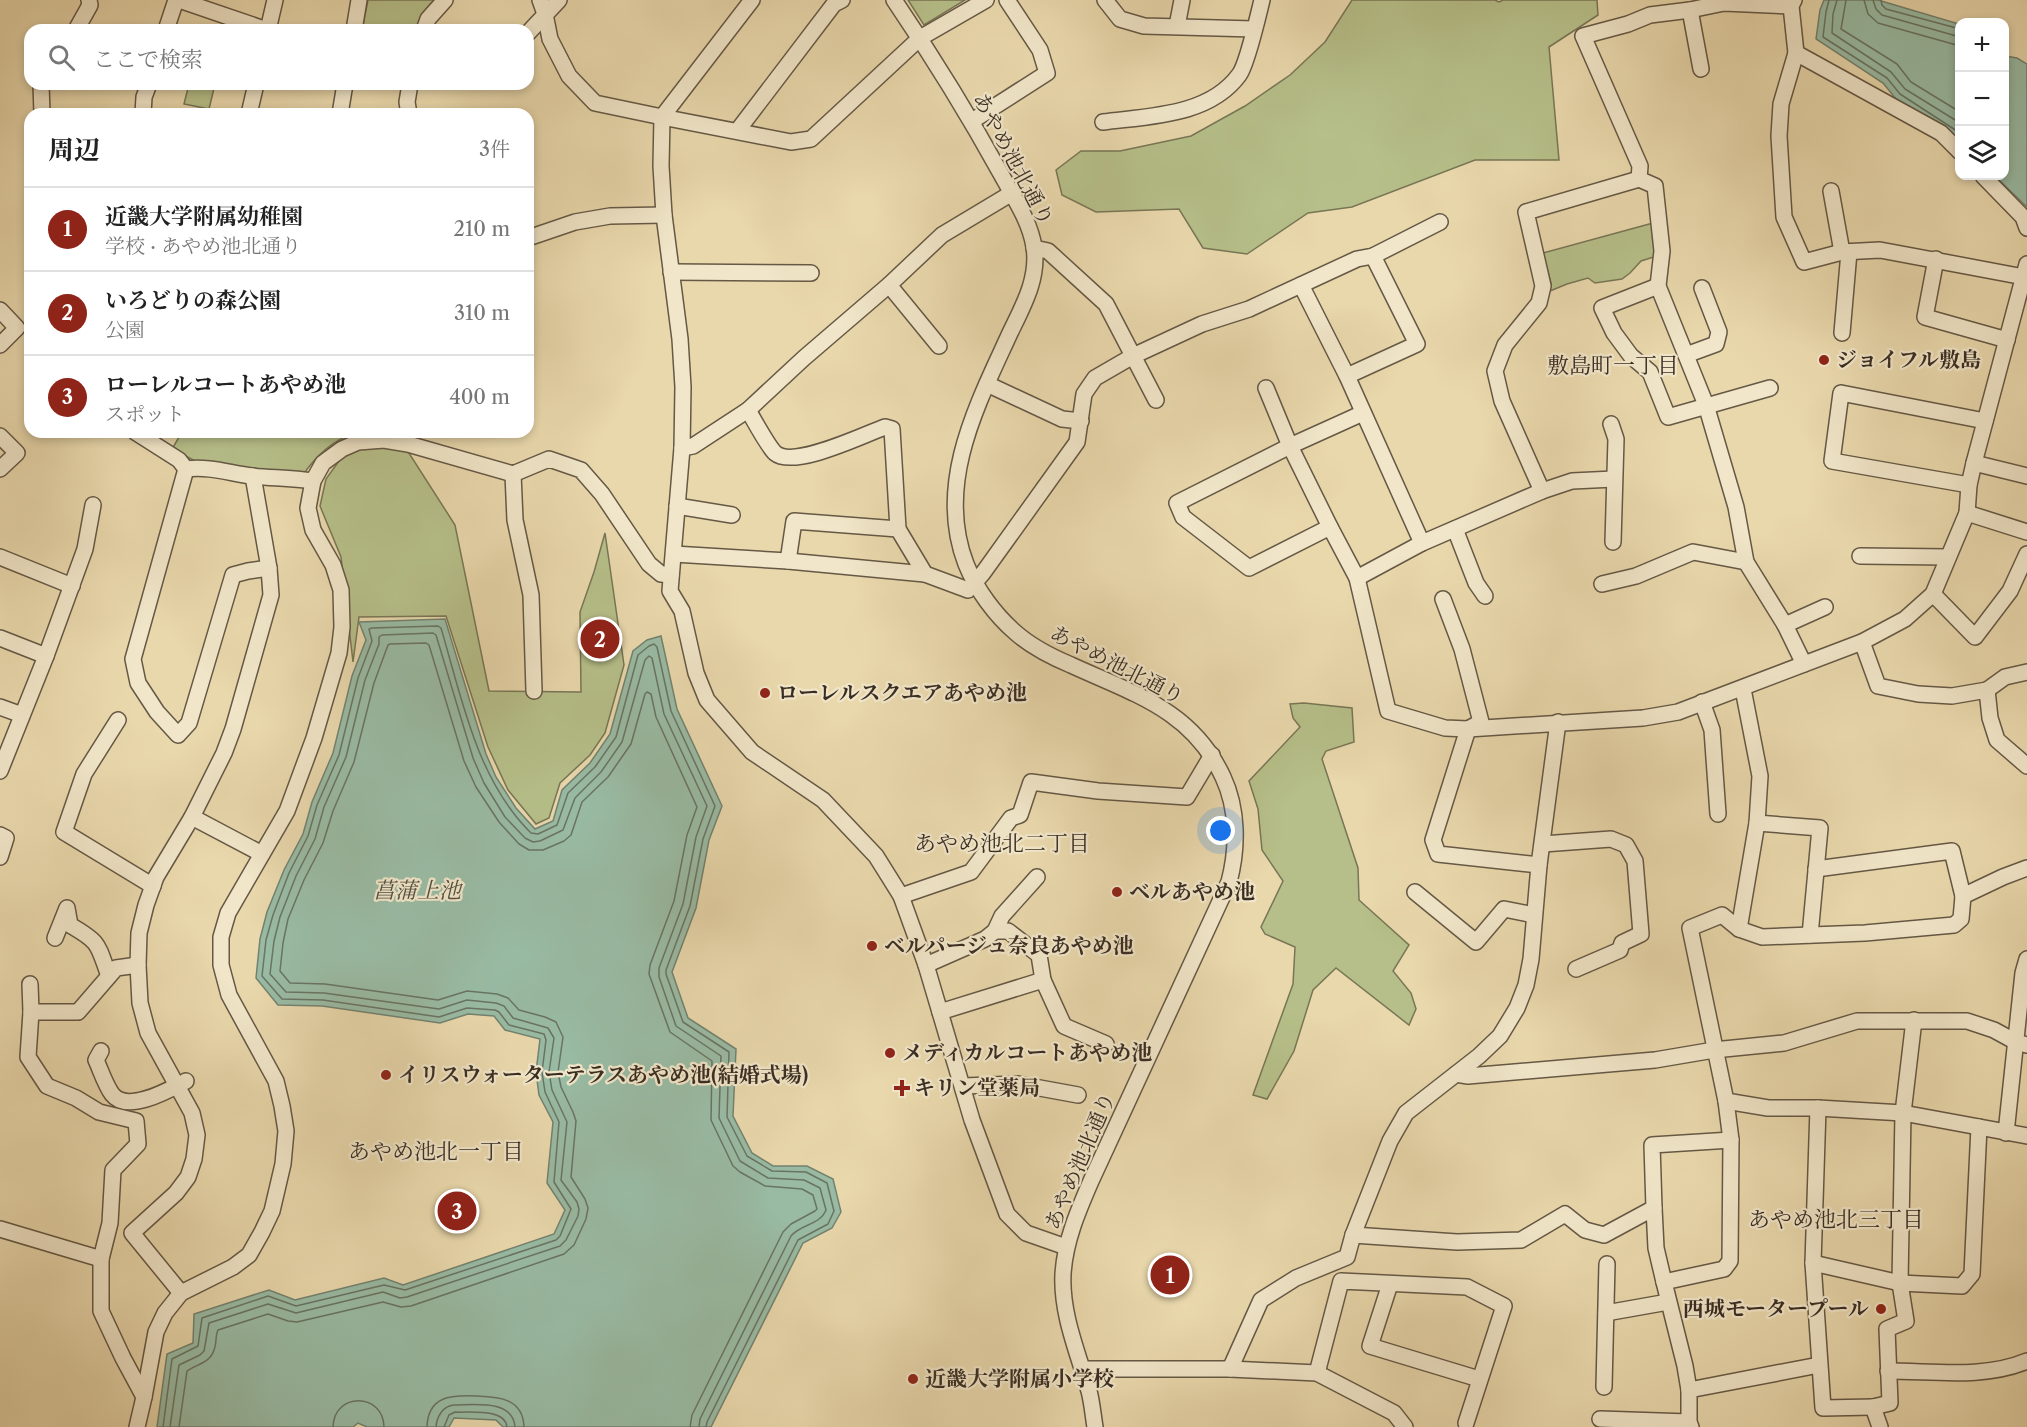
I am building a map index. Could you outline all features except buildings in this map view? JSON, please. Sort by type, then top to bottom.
[{"type":"street","points":[[79,24],[90,5],[89,0]]},
{"type":"street","points":[[168,24],[178,0],[249,24]]},
{"type":"street","points":[[269,24],[275,0]]},
{"type":"street","points":[[355,24],[359,0]]},
{"type":"street","points":[[426,24],[445,0]]},
{"type":"street","points":[[533,24],[543,7],[559,0]]},
{"type":"street","points":[[752,0],[662,117],[661,165],[664,215],[680,339],[682,448],[670,591],[682,611],[696,673],[707,700],[752,752],[823,800],[876,856],[901,896],[926,965],[972,1120],[1006,1214],[1026,1233],[1066,1247]]},
{"type":"street","points":[[738,130],[834,4],[842,0]]},
{"type":"street","name":"あやめ池北通り","points":[[894,0],[972,121],[1028,225],[1035,248],[1032,287],[987,384],[965,441],[957,471],[955,495],[960,544],[975,581],[988,603],[1017,634],[1049,655],[1146,699],[1174,716],[1195,733],[1212,755],[1229,790],[1233,810],[1235,844],[1234,862],[1229,882],[1091,1181],[1066,1247],[1063,1274],[1066,1315],[1089,1393],[1095,1427]]},
{"type":"street","points":[[543,7],[550,39],[569,76],[595,103],[791,142],[811,139],[920,39],[986,0]]},
{"type":"street","points":[[972,121],[1047,73],[1040,50],[1007,0]]},
{"type":"street","points":[[1105,0],[1120,18],[1144,26],[1254,29]]},
{"type":"street","points":[[1177,26],[1182,0]]},
{"type":"street","points":[[1103,122],[1179,111],[1217,97],[1241,74],[1262,0]]},
{"type":"street","points":[[1266,388],[1290,446],[1357,578],[1388,711],[1445,728],[1468,729],[1643,718],[1678,712],[1862,642],[1905,619],[1933,594],[1967,513],[1969,485],[1974,463],[2025,271],[1880,250],[1845,252],[1804,262],[1784,217],[1779,136],[1781,104],[1796,53],[1792,3],[1724,3],[1690,10],[1668,6],[1628,24],[1583,36],[1640,165],[1639,179]]},
{"type":"street","points":[[1690,10],[1701,69]]},
{"type":"street","points":[[1796,53],[1941,133],[1955,148]]},
{"type":"street","points":[[41,90],[42,108]]},
{"type":"street","points":[[143,108],[146,90]]},
{"type":"street","points":[[250,108],[255,90]]},
{"type":"street","points":[[341,108],[344,90]]},
{"type":"street","points":[[408,108],[409,90]]},
{"type":"street","points":[[1542,491],[1502,401],[1496,371],[1504,345],[1539,303],[1543,286],[1526,212],[1639,179],[1655,186],[1662,251],[1658,285],[1706,405],[1736,507],[1746,562],[1785,625],[1804,664]]},
{"type":"street","points":[[1987,180],[2023,217],[2027,228]]},
{"type":"street","points":[[1831,191],[1845,252],[1842,333]]},
{"type":"street","points":[[682,448],[693,446],[748,410],[942,235],[1012,194]]},
{"type":"street","points":[[534,236],[576,222],[610,216],[664,215]]},
{"type":"street","points":[[674,554],[788,561],[925,574],[968,590],[1077,442],[1084,394],[1095,378],[1133,356],[1202,324],[1249,309],[1357,259],[1373,256],[1440,222]]},
{"type":"street","points":[[1035,248],[1048,251],[1106,304],[1156,400]]},
{"type":"street","points":[[1347,376],[1418,344],[1373,256]]},
{"type":"street","points":[[1936,259],[1925,317],[2007,339]]},
{"type":"street","points":[[671,272],[811,273]]},
{"type":"street","points":[[889,285],[939,346]]},
{"type":"street","points":[[1300,285],[1347,376],[1422,543]]},
{"type":"street","points":[[1658,285],[1602,308],[1614,333],[1631,356],[1650,372],[1668,417],[1770,388]]},
{"type":"street","points":[[1686,355],[1716,344],[1719,332],[1702,288]]},
{"type":"street","points":[[0,310],[17,328],[0,345]]},
{"type":"street","points":[[987,384],[1062,419],[1081,420]]},
{"type":"street","points":[[1969,485],[1832,461],[1841,393],[1985,421]]},
{"type":"street","points":[[748,410],[775,452],[784,458],[812,455],[885,427],[892,429],[898,529],[925,574]]},
{"type":"street","points":[[1330,527],[1249,568],[1183,517],[1177,503],[1363,412]]},
{"type":"street","points":[[1611,424],[1616,439],[1613,542]]},
{"type":"street","points":[[0,436],[17,453],[0,469]]},
{"type":"street","points":[[144,438],[178,460],[186,469]]},
{"type":"street","points":[[136,1427],[156,1332],[165,1312],[182,1293],[233,1267],[249,1255],[272,1211],[283,1164],[286,1131],[276,1081],[229,995],[221,965],[221,937],[228,913],[286,811],[314,738],[339,652],[342,627],[341,590],[333,565],[314,530],[308,508],[312,481],[323,463],[342,449],[358,442],[384,440],[421,440],[513,474],[549,459],[581,470],[602,494],[649,564],[661,574],[671,575]]},
{"type":"street","points":[[1974,463],[2027,476]]},
{"type":"street","points":[[186,469],[201,467],[253,476],[312,481]]},
{"type":"street","points":[[186,469],[133,659],[138,683],[157,712],[178,735],[189,723],[233,576],[269,568]]},
{"type":"street","points":[[513,474],[515,520],[531,595],[534,691]]},
{"type":"street","points":[[182,1293],[132,1233],[176,1193],[188,1177],[194,1160],[196,1135],[192,1113],[181,1084],[148,1033],[140,1003],[139,933],[153,886],[192,817],[224,753],[271,596],[269,568],[253,476]]},
{"type":"street","points":[[1357,578],[1422,543],[1542,491],[1572,481],[1614,479]]},
{"type":"street","points":[[0,771],[46,656],[85,549],[93,505]]},
{"type":"street","points":[[678,506],[732,515]]},
{"type":"street","points":[[1967,513],[2027,532]]},
{"type":"street","points":[[788,561],[794,521],[898,529]]},
{"type":"street","points":[[1455,529],[1476,584],[1485,596]]},
{"type":"street","points":[[1602,584],[1636,576],[1693,552],[1746,562]]},
{"type":"street","points":[[1933,594],[1975,637],[2010,591],[2027,554]]},
{"type":"street","points":[[1860,556],[1948,557]]},
{"type":"street","points":[[0,557],[72,586]]},
{"type":"street","points":[[1443,599],[1462,648],[1481,722],[1468,729],[1433,840],[1438,854],[1539,865]]},
{"type":"street","points":[[1785,625],[1825,607]]},
{"type":"street","points":[[0,638],[46,656]]},
{"type":"street","points":[[1862,642],[1878,686],[1918,694],[1952,696],[1987,690],[2005,677],[2027,672]]},
{"type":"street","points":[[1739,929],[1757,823],[1760,776],[1743,689]]},
{"type":"street","points":[[1987,690],[1990,718],[1997,740],[2027,766]]},
{"type":"street","points":[[1702,702],[1712,730],[1718,814]]},
{"type":"street","points":[[0,707],[22,715]]},
{"type":"street","points":[[118,720],[84,774],[64,832],[153,886]]},
{"type":"street","points":[[1230,1369],[1247,1336],[1261,1300],[1296,1278],[1347,1257],[1353,1235],[1390,1141],[1406,1113],[1500,1036],[1517,1008],[1526,985],[1531,959],[1539,865],[1557,723]]},
{"type":"street","points":[[901,896],[971,872],[1011,818],[1020,815],[1031,782],[1098,791],[1187,797],[1212,755]]},
{"type":"street","points":[[192,817],[262,854]]},
{"type":"street","points":[[1757,823],[1820,828],[1810,935]]},
{"type":"street","points":[[0,835],[6,838],[0,857]]},
{"type":"street","points":[[1543,844],[1611,839],[1626,845],[1635,861],[1641,934],[1622,944],[1620,950],[1576,969]]},
{"type":"street","points":[[1664,1282],[1724,1269],[1730,1261],[1731,1140],[1726,1101],[1690,928],[1722,915],[1739,929],[1762,937],[1954,925],[1961,919],[1963,896],[1952,851],[1816,868]]},
{"type":"street","points":[[1963,896],[2027,868]]},
{"type":"street","points":[[926,965],[985,939],[995,931],[1002,916],[1037,878]]},
{"type":"street","points":[[1415,892],[1476,942],[1504,909],[1534,915]]},
{"type":"street","points":[[55,938],[67,908],[70,925],[92,938],[102,952],[109,976]]},
{"type":"street","points":[[995,931],[1008,931],[1039,955],[1043,980],[1064,1026],[1106,1044]]},
{"type":"street","points":[[2006,1133],[2021,1044],[2023,973],[2027,959]]},
{"type":"street","points":[[31,1012],[78,1012],[116,968],[138,964]]},
{"type":"street","points":[[940,1012],[1043,980]]},
{"type":"street","points":[[30,984],[28,1057],[47,1086],[76,1098],[99,1112],[136,1121],[138,1144],[113,1170],[110,1223],[101,1259],[101,1311],[144,1397]]},
{"type":"street","points":[[1818,1108],[1813,1263],[1823,1408],[1873,1407],[1890,1403],[1887,1329],[1906,1322],[1900,1283],[1903,1113],[1914,1020]]},
{"type":"street","points":[[1456,1074],[1468,1076],[1655,1060],[1714,1050],[1784,1043],[1857,1021],[1967,1021],[1994,1030],[2021,1044]]},
{"type":"street","points":[[101,1051],[96,1060],[113,1096],[126,1101],[142,1101],[181,1084]]},
{"type":"street","points":[[963,1086],[1018,1084],[1078,1095]]},
{"type":"street","points":[[1726,1101],[1768,1108],[1818,1108],[1903,1113],[2027,1136]]},
{"type":"street","points":[[1813,1263],[1900,1283],[1962,1286],[1972,1274],[1979,1127]]},
{"type":"street","points":[[1600,1419],[1634,1424],[1690,1425],[1689,1390],[1685,1366],[1656,1248],[1652,1145],[1731,1140]]},
{"type":"street","points":[[1353,1235],[1457,1242],[1521,1240],[1565,1214],[1585,1230],[1604,1235],[1654,1208]]},
{"type":"street","points":[[0,1229],[101,1259]]},
{"type":"street","points":[[1604,1387],[1607,1264]]},
{"type":"street","points":[[1317,1373],[1341,1281],[1467,1287],[1504,1306],[1466,1423]]},
{"type":"street","points":[[1390,1284],[1370,1346],[1479,1379]]},
{"type":"street","points":[[1606,1313],[1668,1302]]},
{"type":"street","points":[[1888,1371],[1987,1371],[2013,1367],[2027,1361]]},
{"type":"street","points":[[1689,1390],[1820,1365]]},
{"type":"street","points":[[1082,1369],[1230,1369],[1317,1373],[1394,1413],[1405,1427]]},
{"type":"street","points":[[1873,1407],[1880,1427]]},
{"type":"shaded area","points":[[368,0],[434,0],[422,14],[418,24],[363,24]]},
{"type":"shaded area","points":[[908,0],[965,0],[924,25]]},
{"type":"shaded area","points":[[1352,0],[1495,0],[1499,2],[1503,0],[1597,0],[1598,15],[1549,47],[1559,160],[1475,160],[1352,207],[1308,213],[1247,254],[1203,248],[1179,209],[1096,212],[1062,195],[1056,170],[1081,151],[1120,151],[1191,136],[1245,106],[1290,75],[1325,42]]},
{"type":"shaded area","points":[[188,90],[214,90],[209,108],[184,104]]},
{"type":"shaded area","points":[[1653,223],[1657,256],[1641,261],[1622,279],[1595,283],[1588,278],[1550,291],[1551,283],[1543,253]]},
{"type":"shaded area","points":[[178,438],[343,438],[325,450],[302,476],[199,463],[172,449]]},
{"type":"shaded area","points":[[373,446],[407,450],[455,525],[489,691],[581,692],[580,612],[605,533],[624,665],[605,733],[590,755],[560,783],[549,818],[536,824],[508,790],[488,747],[446,616],[359,617],[353,662],[341,557],[320,506],[326,479],[344,454]]},
{"type":"shaded area","points":[[1304,703],[1352,708],[1354,742],[1326,751],[1322,759],[1358,868],[1359,900],[1409,945],[1393,971],[1411,993],[1416,1009],[1409,1025],[1336,968],[1313,990],[1294,1051],[1267,1099],[1253,1095],[1293,984],[1295,947],[1265,934],[1261,927],[1283,881],[1262,850],[1258,809],[1249,781],[1300,727],[1293,718],[1290,704]]},
{"type":"water","points":[[1824,0],[1878,0],[1955,23],[1955,137],[1896,99],[1883,83],[1816,39],[1820,10]]},
{"type":"water","points":[[2009,57],[2027,64],[2027,207],[1999,180],[2009,180]]},
{"type":"water","name":"菖蒲上池","points":[[445,619],[486,754],[496,777],[516,808],[535,829],[553,821],[562,790],[590,763],[610,734],[633,651],[647,640],[661,636],[677,709],[722,806],[709,840],[696,908],[672,972],[688,1018],[736,1049],[733,1116],[752,1153],[773,1166],[807,1166],[833,1179],[841,1212],[832,1228],[803,1243],[711,1427],[503,1427],[496,1420],[454,1418],[449,1427],[367,1427],[358,1423],[353,1427],[157,1427],[167,1354],[193,1343],[194,1314],[269,1290],[295,1300],[384,1278],[403,1285],[554,1234],[565,1210],[547,1183],[553,1122],[539,1095],[536,1072],[540,1039],[505,1030],[494,1016],[468,1014],[440,1023],[322,1006],[278,1005],[256,978],[260,939],[267,912],[284,870],[303,834],[312,802],[333,753],[352,676],[366,640],[359,622]]},
{"type":"place","name":"ジョイフル敷島","points":[[1824,360]]},
{"type":"place","name":"いろどりの森公園","points":[[600,639]]},
{"type":"place","name":"ローレルスクエアあやめ池","points":[[765,693]]},
{"type":"place","name":"ベルあやめ池","points":[[1117,892]]},
{"type":"place","name":"ベルパージュ奈良あやめ池","points":[[872,946]]},
{"type":"place","name":"メディカルコートあやめ池","points":[[890,1053]]},
{"type":"place","name":"イリスウォーターテラスあやめ池(結婚式場)","points":[[386,1075]]},
{"type":"place","name":"キリン堂薬局","points":[[902,1088]]},
{"type":"place","name":"ローレルコートあやめ池","points":[[457,1211]]},
{"type":"place","name":"近畿大学附属幼稚園","points":[[1170,1275]]},
{"type":"place","name":"西城モータープール","points":[[1881,1309]]},
{"type":"place","name":"近畿大学附属小学校","points":[[913,1379]]},
{"type":"district","name":"敷島町一丁目","points":[[1613,365]]},
{"type":"district","name":"あやめ池北二丁目","points":[[1002,843]]},
{"type":"district","name":"あやめ池北一丁目","points":[[436,1151]]},
{"type":"district","name":"あやめ池北三丁目","points":[[1836,1219]]}]
